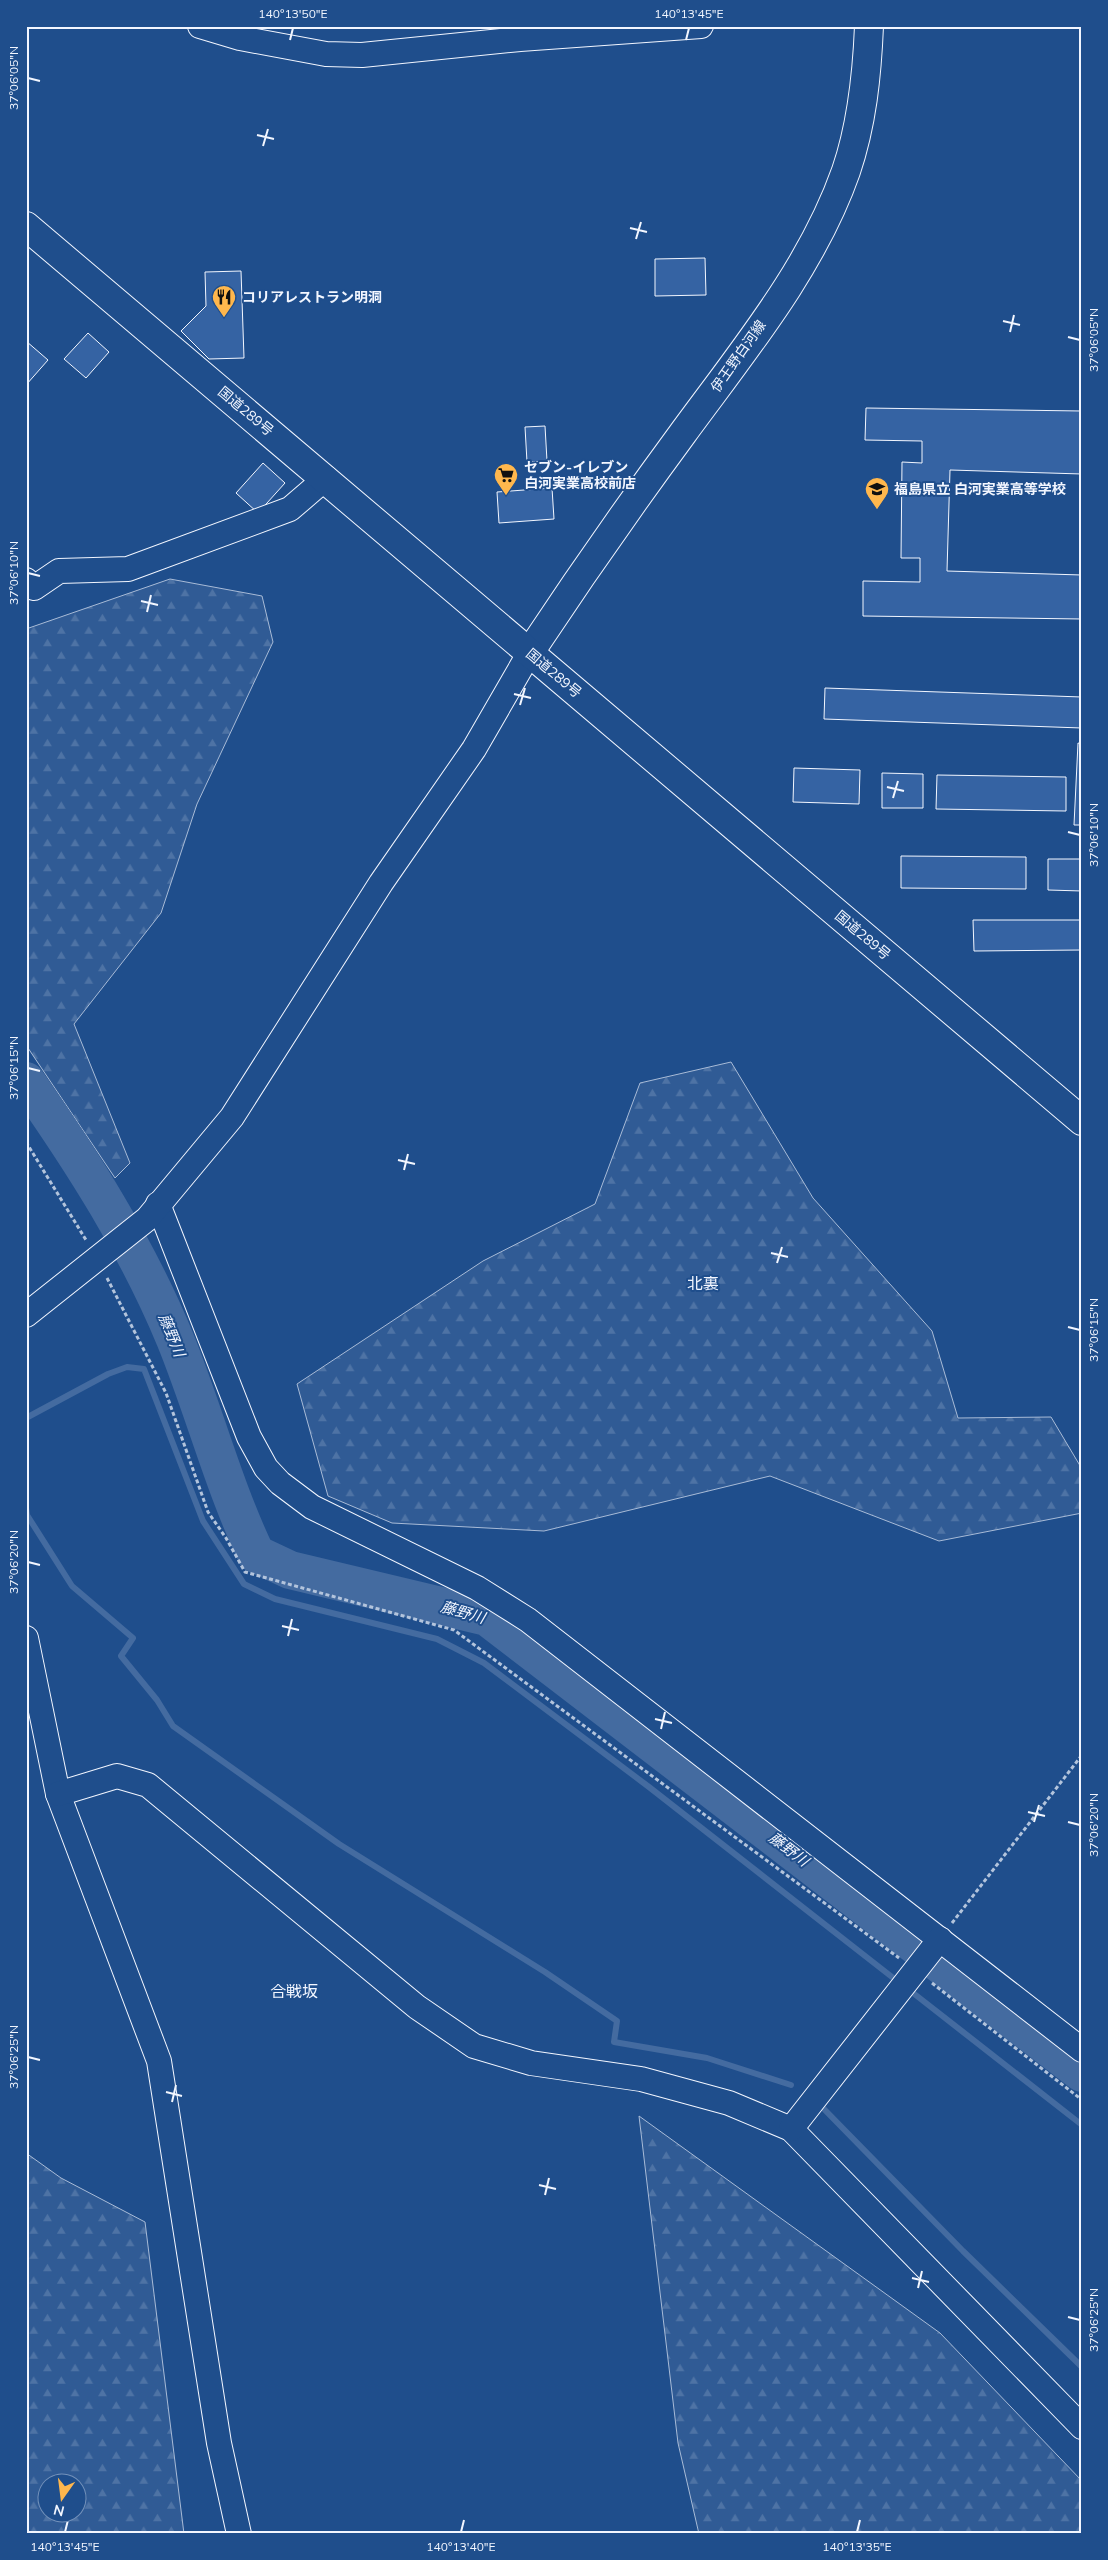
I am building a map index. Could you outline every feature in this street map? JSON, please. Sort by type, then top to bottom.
[{"type":"main road","name":"伊王野白河線","points":[[530,652],[610,531],[735,362],[795,275],[822,227],[846,171],[860,118],[867,73],[869,26]]},
{"type":"main road","name":"国道289号","points":[[26,226],[326,478],[1082,1121]]},
{"type":"street","points":[[200,26],[240,38],[326,54],[362,55],[476,34],[701,26]]},
{"type":"street","points":[[26,580],[34,588],[59,571],[128,569],[290,509],[326,478]]},
{"type":"street","points":[[26,1316],[102,1255],[152,1211],[182,1180],[232,1118],[381,883],[474,749],[530,652]]},
{"type":"street","points":[[152,1211],[249,1437],[266,1468],[280,1483],[312,1507],[477,1588],[528,1620],[1082,2050]]},
{"type":"street","points":[[26,1638],[58,1794],[159,2061],[219,2443],[238,2534]]},
{"type":"street","points":[[58,1794],[117,1776],[148,1785],[417,2007],[474,2046],[531,2063],[642,2079],[728,2103],[791,2129],[1082,2427]]},
{"type":"street","points":[[791,2129],[940,1939]]},
{"type":"path","points":[[26,1142],[102,1255],[166,1393],[208,1512],[226,1538],[245,1572],[282,1584],[454,1630],[915,1970],[1082,2100]]},
{"type":"path","points":[[940,1939],[1082,1756]]},
{"type":"green space","points":[[170,579],[262,596],[273,642],[197,804],[161,913],[74,1024],[130,1163],[115,1178],[26,1045],[26,629]]},
{"type":"green space","points":[[731,1062],[813,1198],[932,1331],[958,1418],[1051,1417],[1082,1469],[1082,1513],[939,1541],[770,1476],[544,1531],[392,1523],[328,1496],[297,1384],[483,1261],[595,1204],[640,1083]]},
{"type":"green space","points":[[639,2116],[940,2333],[1082,2481],[1082,2534],[699,2534],[678,2443]]},
{"type":"green space","points":[[26,2153],[61,2178],[145,2222],[184,2534],[26,2534]]},
{"type":"building","points":[[705,258],[706,295],[655,296],[655,259]]},
{"type":"building","points":[[241,271],[244,358],[209,359],[181,331],[206,306],[205,272]]},
{"type":"building","points":[[88,333],[109,352],[86,378],[64,359]]},
{"type":"building","points":[[26,341],[48,360],[26,385]]},
{"type":"building","points":[[866,408],[1082,411],[1082,474],[950,470],[947,571],[1082,575],[1082,619],[863,616],[863,581],[920,582],[920,558],[901,558],[902,462],[922,463],[922,441],[865,440]]},
{"type":"building","points":[[545,426],[547,461],[527,462],[525,427]]},
{"type":"building","points":[[263,463],[285,483],[258,513],[236,493]]},
{"type":"building","points":[[552,488],[554,519],[499,523],[497,492]]},
{"type":"building","points":[[825,688],[1082,697],[1082,728],[824,719]]},
{"type":"building","points":[[1078,743],[1082,744],[1082,825],[1074,825]]},
{"type":"building","points":[[794,768],[860,770],[859,804],[793,802]]},
{"type":"building","points":[[882,773],[923,774],[923,808],[882,808]]},
{"type":"building","points":[[937,775],[1066,777],[1066,811],[936,809]]},
{"type":"building","points":[[901,856],[1026,857],[1026,889],[901,888]]},
{"type":"building","points":[[1048,859],[1082,859],[1082,891],[1048,890]]},
{"type":"building","points":[[973,920],[1082,920],[1082,950],[974,951]]},
{"type":"waterway","name":"藤野川","points":[[26,1081],[108,1206],[144,1271],[175,1339],[244,1528],[256,1554],[290,1570],[487,1617],[1082,2073]]},
{"type":"waterway","points":[[26,1418],[108,1374],[127,1367],[144,1369],[203,1521],[244,1584],[275,1599],[437,1639],[484,1663],[649,1787],[892,1977]]},
{"type":"waterway","points":[[26,1508],[27,1515],[72,1586],[133,1638],[121,1656],[157,1700],[173,1726],[339,1844],[545,1972],[617,2021],[614,2042],[707,2058],[791,2085]]},
{"type":"waterway","points":[[908,1989],[1082,2125]]},
{"type":"waterway","points":[[821,2106],[963,2251],[1082,2367]]},
{"type":"place","name":"コリアレストラン明洞","points":[[224,318]]},
{"type":"place","name":"セブン-イレブン 白河実業高校前店","points":[[506,496]]},
{"type":"place","name":"福島県立 白河実業高等学校","points":[[877,510]]},
{"type":"district","name":"北裏","points":[[703,1283]]},
{"type":"district","name":"合戦坂","points":[[294,1991]]}]
